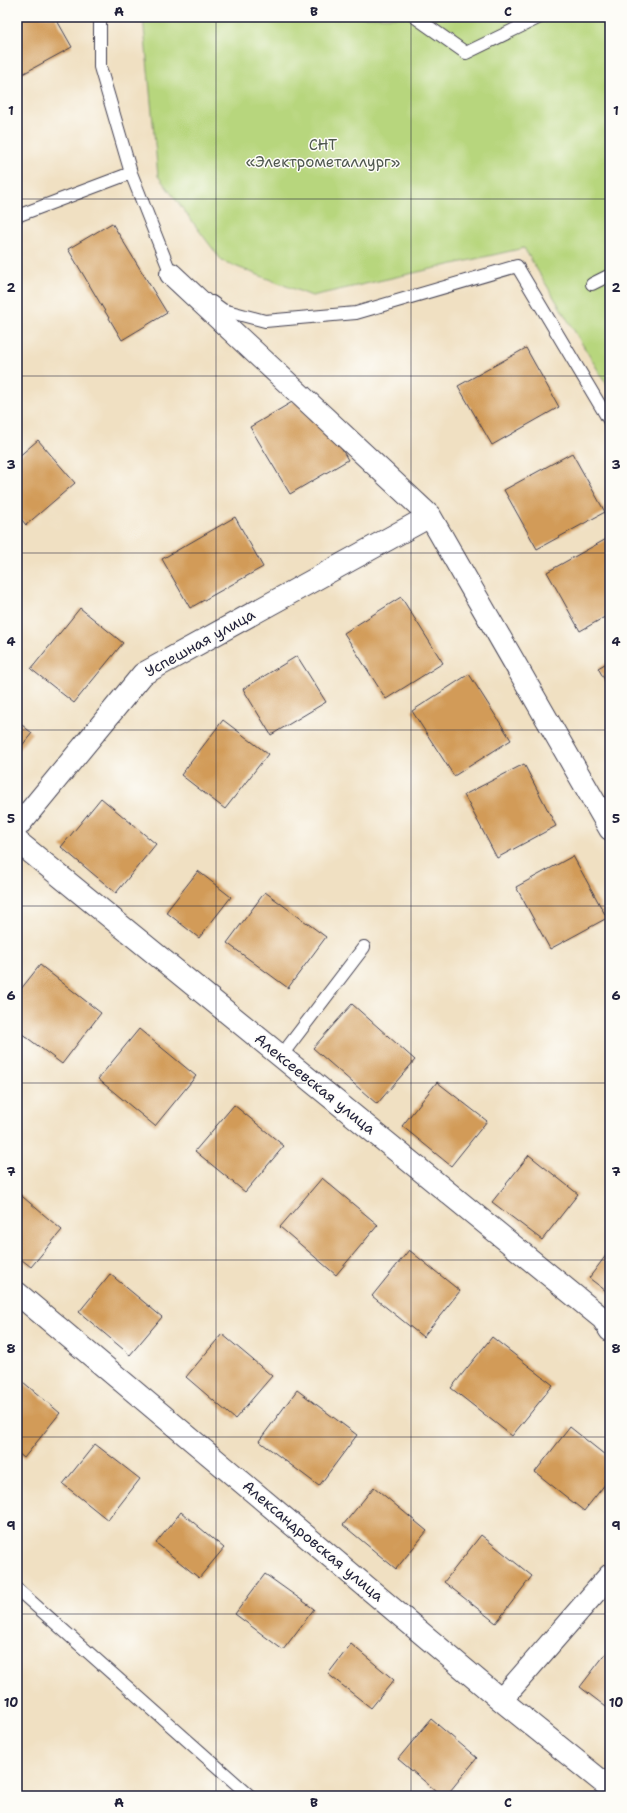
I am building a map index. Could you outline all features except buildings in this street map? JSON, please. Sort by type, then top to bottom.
[{"type":"street","points":[[171,274],[430,516],[610,830]]},
{"type":"street","name":"Успешная улица","points":[[17,827],[143,674],[430,516]]},
{"type":"street","name":"Алексеевская улица","points":[[17,841],[603,1319],[610,1330]]},
{"type":"street","name":"Александровская улица","points":[[17,1293],[502,1700],[610,1788]]},
{"type":"street","points":[[502,1700],[610,1575]]},
{"type":"lane","points":[[100,17],[100,68],[131,173],[171,274],[223,310],[265,321],[356,313],[517,266],[610,422]]},
{"type":"lane","points":[[415,17],[466,53],[540,17]]},
{"type":"lane","points":[[17,216],[131,173]]},
{"type":"lane","points":[[592,284],[610,276]]},
{"type":"lane","points":[[281,1056],[364,947]]},
{"type":"lane","points":[[17,1589],[250,1796]]},
{"type":"green space","name":"СНТ «Электрометаллург»","points":[[143,17],[610,17],[610,390],[524,248],[312,296],[222,261],[158,176]]}]
